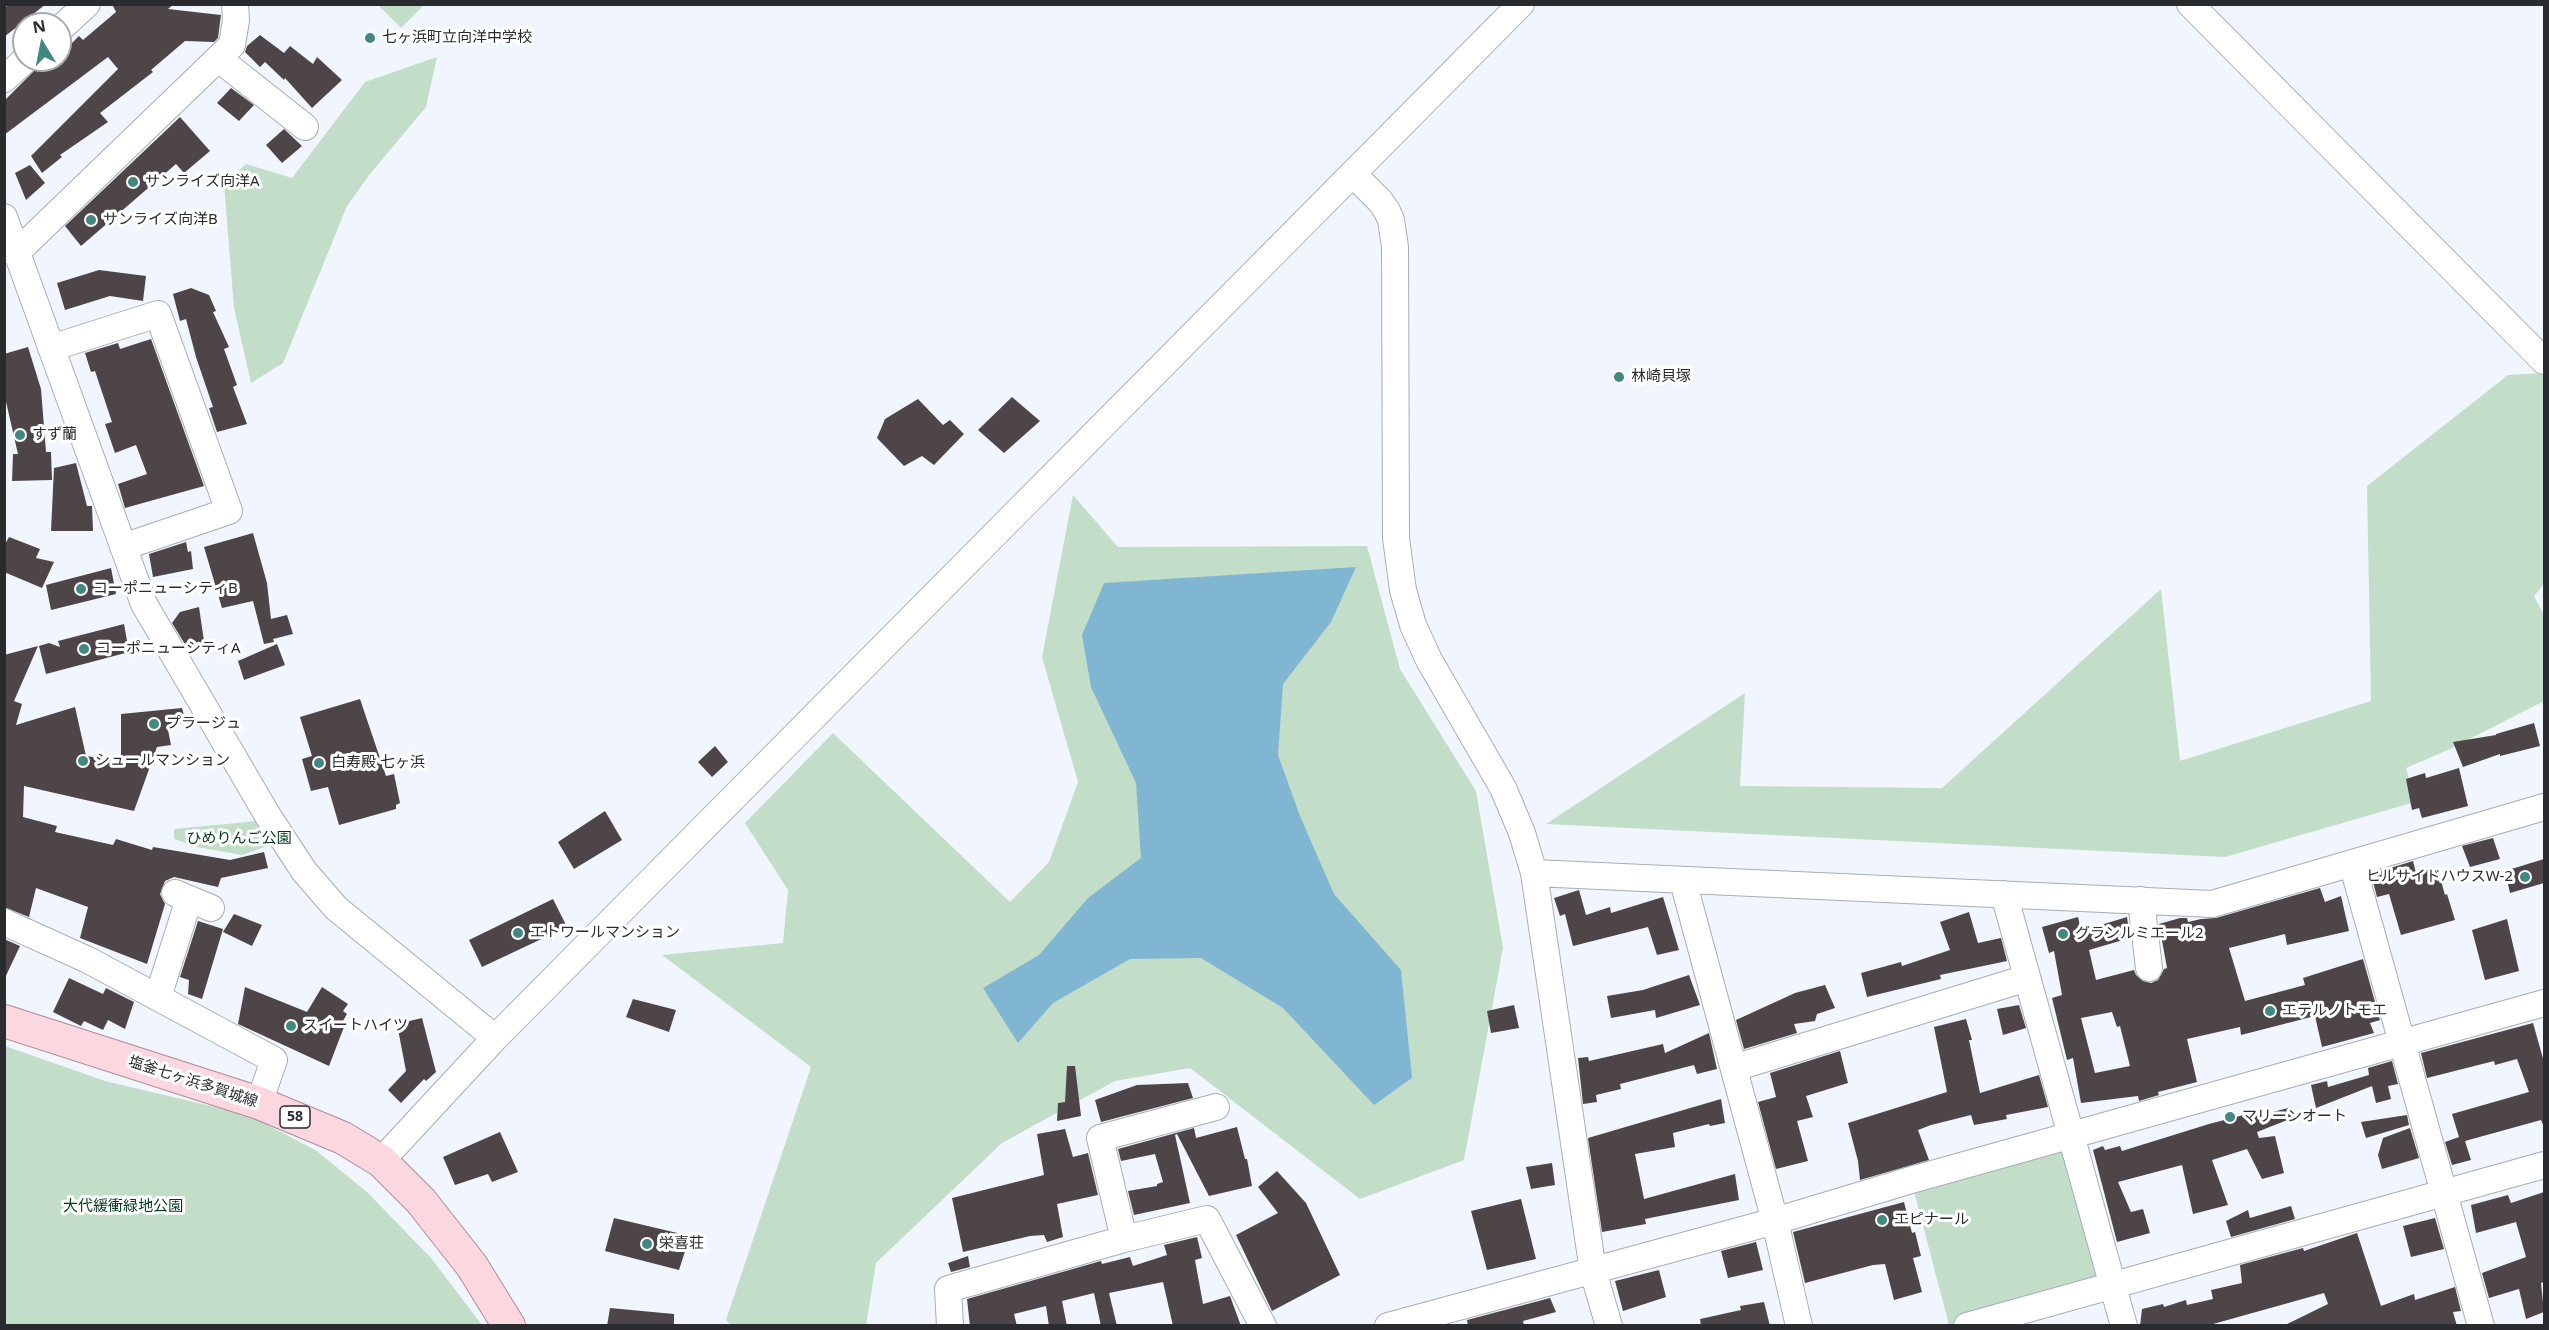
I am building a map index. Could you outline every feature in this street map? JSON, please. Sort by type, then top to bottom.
[{"type":"main road","name":"塩釜七ヶ浜多賀城線","points":[[4,1021],[259,1103],[325,1129],[381,1161],[421,1201],[472,1266],[509,1326]]},
{"type":"street","points":[[72,18],[87,4]]},
{"type":"street","points":[[10,251],[232,45],[236,20],[235,4]]},
{"type":"street","points":[[381,1161],[495,1038],[1521,4]]},
{"type":"street","points":[[2190,4],[2544,361]]},
{"type":"street","points":[[219,58],[305,127]]},
{"type":"street","points":[[1353,174],[1387,211],[1391,220],[1395,246],[1396,538],[1404,590],[1413,625],[1429,660],[1503,788],[1522,833],[1534,873],[1593,1271],[1609,1326]]},
{"type":"street","points":[[4,217],[10,251],[51,348],[144,604],[268,816],[304,871],[336,908],[495,1038]]},
{"type":"street","points":[[51,348],[158,314],[230,511],[123,547]]},
{"type":"street","points":[[1534,873],[1683,882],[2212,904],[2544,807]]},
{"type":"street","points":[[2352,863],[2481,1326]]},
{"type":"street","points":[[1683,882],[1775,1221],[1799,1326]]},
{"type":"street","points":[[2004,894],[2124,1326]]},
{"type":"street","points":[[158,997],[192,900]]},
{"type":"street","points":[[2141,900],[2149,968]]},
{"type":"street","points":[[4,922],[88,960],[274,1060],[259,1103]]},
{"type":"street","points":[[1734,1068],[2027,978]]},
{"type":"street","points":[[1402,1324],[2544,1003]]},
{"type":"street","points":[[1124,1239],[1100,1138],[1216,1107]]},
{"type":"street","points":[[1967,1326],[2544,1165]]},
{"type":"street","points":[[950,1326],[948,1289],[1124,1239],[1207,1219],[1263,1326]]},
{"type":"green space","points":[[378,5],[424,5],[401,28]]},
{"type":"green space","points":[[437,57],[426,107],[370,174],[347,206],[283,363],[251,383],[234,308],[224,184],[246,164],[292,178],[365,82]]},
{"type":"green space","points":[[2544,373],[2544,584],[2534,596],[2544,615],[2544,701],[2448,750],[2406,768],[2415,802],[2225,857],[1546,824],[1745,693],[1740,786],[1942,788],[2161,589],[2180,761],[2371,701],[2367,486],[2508,375]]},
{"type":"green space","points":[[1073,495],[1118,547],[1367,546],[1400,669],[1476,791],[1503,948],[1464,1160],[1360,1199],[1190,1068],[1115,1081],[1002,1143],[876,1263],[866,1326],[732,1326],[726,1320],[811,1067],[662,955],[783,943],[788,890],[745,823],[833,733],[1010,902],[1049,862],[1078,782],[1042,657]]},
{"type":"green space","name":"ひめりんご公園","points":[[257,821],[271,845],[242,855],[197,847],[174,839],[174,829]]},
{"type":"green space","name":"大代緩衝緑地公園","points":[[5,1046],[105,1081],[249,1115],[317,1151],[368,1193],[431,1258],[482,1325],[5,1326]]},
{"type":"green space","points":[[2071,1135],[2113,1285],[1967,1325],[1949,1325],[1911,1180]]},
{"type":"water","points":[[1356,567],[1331,622],[1283,684],[1278,755],[1300,816],[1334,894],[1401,970],[1412,1078],[1374,1105],[1283,1008],[1201,958],[1130,959],[1053,1003],[1018,1043],[983,988],[1039,955],[1088,898],[1141,858],[1136,783],[1091,687],[1082,635],[1104,583]]},
{"type":"building","points":[[9,4],[46,4],[36,12],[12,12],[12,31],[4,37],[4,9]]},
{"type":"building","points":[[112,4],[174,4],[168,9],[221,15],[218,38],[214,42],[185,41],[151,70],[153,72],[100,113],[108,122],[60,155],[62,157],[42,173],[31,156],[118,69],[108,57],[4,135],[4,101],[33,72],[72,72],[72,43],[79,36],[83,40],[116,12]]},
{"type":"building","points":[[260,35],[284,53],[290,46],[313,64],[317,57],[342,80],[312,108],[285,78],[284,80],[265,62],[260,67],[245,52],[247,46]]},
{"type":"building","points":[[231,88],[254,105],[239,121],[217,103]]},
{"type":"building","points":[[180,117],[210,151],[184,173],[176,164],[81,246],[65,226]]},
{"type":"building","points":[[284,129],[302,146],[282,163],[266,145]]},
{"type":"building","points":[[30,165],[45,183],[26,200],[15,173]]},
{"type":"building","points":[[99,270],[146,276],[143,301],[110,296],[65,310],[57,283]]},
{"type":"building","points":[[191,288],[209,295],[216,311],[213,312],[229,347],[224,349],[237,385],[233,387],[247,424],[217,432],[209,408],[213,407],[186,319],[180,321],[173,294]]},
{"type":"building","points":[[151,339],[204,486],[125,508],[118,484],[147,474],[136,445],[115,453],[105,424],[112,422],[95,371],[91,372],[85,353],[118,343],[120,349]]},
{"type":"building","points":[[28,347],[41,389],[46,452],[51,452],[52,480],[12,481],[13,454],[18,454],[4,393],[4,354]]},
{"type":"building","points":[[1012,397],[1040,421],[1004,453],[978,430]]},
{"type":"building","points":[[918,399],[943,425],[950,420],[964,434],[934,465],[922,456],[904,466],[877,438],[885,419]]},
{"type":"building","points":[[76,463],[87,506],[92,506],[93,531],[51,531],[54,468]]},
{"type":"building","points":[[253,533],[267,583],[271,619],[287,615],[293,634],[264,644],[253,601],[222,608],[204,547]]},
{"type":"building","points":[[9,537],[40,549],[36,558],[54,562],[42,588],[4,572],[4,546]]},
{"type":"building","points":[[186,542],[188,552],[191,551],[193,569],[153,577],[149,554]]},
{"type":"building","name":"コーポニューシティB","points":[[111,568],[116,594],[51,610],[46,585]]},
{"type":"building","points":[[199,607],[205,648],[191,654],[172,623],[180,612]]},
{"type":"building","name":"コーポニューシティA","points":[[124,624],[129,652],[46,674],[39,646],[49,643],[60,647],[58,641]]},
{"type":"building","points":[[277,644],[285,665],[244,680],[238,661]]},
{"type":"building","points":[[38,646],[14,701],[22,704],[16,725],[75,707],[86,756],[121,761],[121,714],[182,708],[186,723],[167,725],[171,745],[157,747],[134,811],[24,786],[23,817],[57,826],[55,832],[113,845],[116,839],[152,850],[153,847],[230,860],[264,852],[268,868],[221,878],[218,887],[174,877],[165,881],[160,894],[165,904],[147,964],[80,938],[88,907],[36,888],[29,917],[4,907],[4,655]]},
{"type":"building","points":[[360,699],[386,776],[394,774],[400,803],[396,805],[396,809],[339,825],[328,787],[311,791],[302,759],[312,756],[300,717]]},
{"type":"building","points":[[2534,723],[2540,746],[2500,756],[2500,754],[2463,767],[2453,742],[2496,735]]},
{"type":"building","points":[[715,746],[728,762],[712,777],[698,762]]},
{"type":"building","points":[[2459,768],[2468,806],[2422,818],[2419,808],[2412,810],[2406,779],[2425,773],[2426,778]]},
{"type":"building","points":[[605,811],[622,840],[574,869],[558,842]]},
{"type":"building","points":[[2493,838],[2500,859],[2470,867],[2462,846]]},
{"type":"building","name":"ヒルサイドハウスW-2","points":[[2544,859],[2544,883],[2510,893],[2505,871]]},
{"type":"building","points":[[2413,861],[2416,873],[2437,867],[2455,920],[2401,935],[2389,894],[2377,897],[2371,874]]},
{"type":"building","points":[[2320,888],[2325,902],[2341,896],[2349,931],[2287,945],[2285,934],[2229,948],[2245,1001],[2305,985],[2303,978],[2363,959],[2380,1020],[2370,1023],[2374,1033],[2322,1047],[2315,1016],[2241,1035],[2240,1027],[2187,1039],[2197,1082],[2158,1092],[2159,1095],[2139,1101],[2138,1096],[2081,1103],[2073,1058],[2067,1060],[2052,998],[2062,995],[2054,951],[2049,953],[2042,927],[2078,917],[2081,931],[2127,917],[2130,938],[2089,950],[2096,980],[2134,970],[2143,981],[2151,983],[2158,980],[2167,968],[2159,924],[2180,918],[2187,918],[2188,922],[2216,918]],"holes":[[[2112,1012],[2117,1027],[2120,1026],[2130,1066],[2095,1073],[2081,1018]]]},
{"type":"building","points":[[1579,890],[1586,915],[1610,907],[1611,913],[1663,897],[1679,950],[1657,955],[1648,927],[1573,946],[1565,914],[1560,916],[1554,898]]},
{"type":"building","name":"エトワールマンション","points":[[553,899],[567,927],[482,967],[469,940]]},
{"type":"building","points":[[1969,912],[1978,943],[2001,938],[2007,961],[1940,975],[1941,979],[1867,997],[1861,973],[1901,962],[1902,966],[1950,950],[1940,922]]},
{"type":"building","points":[[234,914],[262,925],[252,946],[223,932]]},
{"type":"building","points":[[2507,919],[2519,971],[2485,980],[2472,930]]},
{"type":"building","points":[[198,921],[223,929],[202,999],[188,994],[189,980],[180,977]]},
{"type":"building","points":[[4,939],[20,946],[4,980]]},
{"type":"building","points":[[1689,975],[1700,1005],[1656,1018],[1655,1010],[1611,1018],[1607,996],[1643,990]]},
{"type":"building","points":[[69,978],[103,994],[106,988],[134,1002],[125,1029],[108,1020],[103,1030],[84,1021],[81,1026],[53,1012]]},
{"type":"building","points":[[1825,985],[1835,1008],[1817,1014],[1815,1021],[1794,1024],[1797,1033],[1744,1049],[1736,1020],[1795,993]]},
{"type":"building","name":"スイートハイツ","points":[[245,987],[307,1012],[322,987],[348,1004],[343,1011],[347,1014],[340,1026],[344,1027],[329,1066],[238,1024]]},
{"type":"building","points":[[633,999],[676,1010],[669,1032],[626,1017]]},
{"type":"building","points":[[1514,1005],[1519,1028],[1491,1033],[1487,1011]]},
{"type":"building","points":[[2019,1005],[2026,1028],[2003,1035],[1997,1009]]},
{"type":"building","points":[[422,1018],[436,1072],[426,1081],[424,1079],[401,1103],[388,1090],[406,1071],[397,1024]]},
{"type":"building","points":[[1966,1019],[1972,1040],[1969,1040],[1980,1093],[2039,1075],[2048,1107],[2006,1115],[2007,1119],[1974,1125],[1971,1115],[1918,1130],[1929,1160],[1860,1180],[1858,1161],[1848,1123],[1947,1092],[1934,1027]]},
{"type":"building","points":[[2533,1023],[2544,1062],[2544,1127],[2541,1120],[2465,1141],[2471,1160],[2452,1165],[2445,1142],[2459,1137],[2452,1114],[2529,1092],[2517,1059],[2495,1065],[2494,1061],[2427,1078],[2421,1053]]},
{"type":"building","points":[[1709,1033],[1717,1069],[1697,1074],[1694,1065],[1620,1084],[1621,1089],[1596,1095],[1597,1102],[1583,1104],[1578,1058],[1588,1057],[1589,1061],[1663,1044],[1665,1053]]},
{"type":"building","points":[[1840,1051],[1848,1083],[1806,1096],[1813,1117],[1797,1121],[1808,1161],[1776,1169],[1758,1102],[1776,1097],[1770,1073]]},
{"type":"building","points":[[2392,1061],[2398,1084],[2388,1086],[2391,1099],[2376,1103],[2372,1086],[2316,1108],[2311,1085],[2327,1081],[2328,1087],[2369,1075],[2368,1068]]},
{"type":"building","points":[[1067,1066],[1075,1066],[1081,1116],[1057,1121],[1058,1103],[1065,1102]]},
{"type":"building","points":[[1188,1083],[1193,1098],[1101,1122],[1095,1100],[1137,1085]]},
{"type":"building","points":[[1721,1099],[1725,1123],[1710,1126],[1709,1124],[1673,1133],[1675,1147],[1635,1154],[1644,1199],[1735,1174],[1739,1200],[1645,1219],[1646,1224],[1602,1232],[1588,1138]]},
{"type":"building","points":[[2292,1107],[2295,1117],[2257,1132],[2259,1138],[2275,1136],[2284,1173],[2262,1179],[2247,1149],[2212,1160],[2228,1205],[2193,1214],[2182,1165],[2118,1182],[2131,1212],[2143,1209],[2150,1233],[2117,1242],[2093,1150],[2103,1146],[2105,1150],[2120,1146],[2122,1151],[2259,1111],[2261,1115]]},
{"type":"building","points":[[2407,1115],[2409,1125],[2366,1138],[2361,1122]]},
{"type":"building","points":[[1237,1127],[1245,1159],[1247,1159],[1252,1186],[1209,1196],[1177,1134],[1175,1135],[1190,1203],[1134,1215],[1128,1191],[1157,1186],[1163,1182],[1155,1154],[1121,1161],[1118,1149],[1194,1128],[1196,1138]]},
{"type":"building","points":[[2410,1128],[2419,1158],[2382,1169],[2378,1155],[2383,1138]]},
{"type":"building","points":[[1065,1129],[1073,1157],[1088,1153],[1098,1195],[1057,1204],[1063,1237],[1047,1242],[1044,1235],[1030,1236],[963,1252],[952,1198],[1044,1175],[1037,1134]]},
{"type":"building","points":[[500,1132],[518,1172],[492,1182],[488,1174],[455,1185],[443,1157]]},
{"type":"building","points":[[1552,1163],[1555,1185],[1531,1189],[1526,1167]]},
{"type":"building","points":[[1277,1171],[1306,1203],[1340,1275],[1272,1311],[1236,1235],[1278,1213],[1258,1187]]},
{"type":"building","points":[[2544,1192],[2544,1282],[2541,1283],[2544,1312],[2526,1319],[2519,1289],[2489,1298],[2482,1273],[2526,1257],[2516,1222],[2476,1233],[2471,1205],[2508,1195],[2511,1203]]},
{"type":"building","points":[[1521,1199],[1536,1259],[1487,1270],[1471,1211]]},
{"type":"building","points":[[1904,1202],[1921,1256],[1913,1258],[1922,1292],[1894,1300],[1885,1264],[1805,1283],[1793,1232]]},
{"type":"building","points":[[2291,1206],[2295,1219],[2231,1237],[2226,1221],[2248,1210],[2250,1218]]},
{"type":"building","name":"栄喜荘","points":[[614,1218],[690,1236],[679,1270],[605,1251]]},
{"type":"building","points":[[2435,1218],[2444,1249],[2411,1257],[2403,1226]]},
{"type":"building","points":[[2357,1233],[2381,1306],[2414,1294],[2415,1300],[2455,1287],[2461,1311],[2453,1312],[2457,1326],[2283,1326],[2328,1304],[2324,1293],[2206,1326],[2140,1326],[2142,1309],[2163,1304],[2164,1307],[2186,1300],[2187,1305],[2213,1299],[2211,1290],[2242,1283],[2240,1265],[2303,1248],[2304,1251]]},
{"type":"building","points":[[1197,1237],[1202,1258],[1195,1260],[1203,1304],[1230,1296],[1241,1326],[1173,1326],[1163,1282],[1109,1293],[1117,1326],[1101,1326],[1094,1293],[1062,1301],[1067,1326],[1049,1326],[1046,1306],[1014,1314],[1017,1326],[970,1326],[967,1299],[1101,1261],[1102,1264],[1130,1257],[1133,1266],[1167,1255],[1164,1245]]},
{"type":"building","points":[[1756,1242],[1763,1270],[1728,1278],[1721,1251]]},
{"type":"building","points":[[968,1256],[970,1267],[951,1272],[948,1263]]},
{"type":"building","points":[[1659,1270],[1666,1297],[1623,1311],[1615,1281]]},
{"type":"building","points":[[1550,1298],[1556,1312],[1523,1321],[1524,1326],[1468,1326],[1467,1320]]},
{"type":"building","points":[[1764,1302],[1770,1326],[1701,1326],[1700,1319],[1741,1310],[1740,1306]]},
{"type":"building","points":[[610,1308],[674,1314],[674,1326],[607,1326]]},
{"type":"place","name":"七ヶ浜町立向洋中学校","points":[[370,38]]},
{"type":"place","name":"サンライズ向洋A","points":[[133,182]]},
{"type":"place","name":"サンライズ向洋B","points":[[91,220]]},
{"type":"place","name":"林崎貝塚","points":[[1619,377]]},
{"type":"place","name":"すず蘭","points":[[20,435]]},
{"type":"place","name":"コーポニューシティB","points":[[81,589]]},
{"type":"place","name":"コーポニューシティA","points":[[84,649]]},
{"type":"place","name":"プラージュ","points":[[154,724]]},
{"type":"place","name":"シュールマンション","points":[[83,761]]},
{"type":"place","name":"白寿殿 七ヶ浜","points":[[319,763]]},
{"type":"place","name":"ヒルサイドハウスW-2","points":[[2525,877]]},
{"type":"place","name":"エトワールマンション","points":[[518,933]]},
{"type":"place","name":"グランルミエール2","points":[[2063,934]]},
{"type":"place","name":"エテルノトモエ","points":[[2270,1011]]},
{"type":"place","name":"スイートハイツ","points":[[291,1026]]},
{"type":"place","name":"マリーンオート","points":[[2230,1117]]},
{"type":"place","name":"エピナール","points":[[1882,1220]]},
{"type":"place","name":"栄喜荘","points":[[647,1244]]}]
